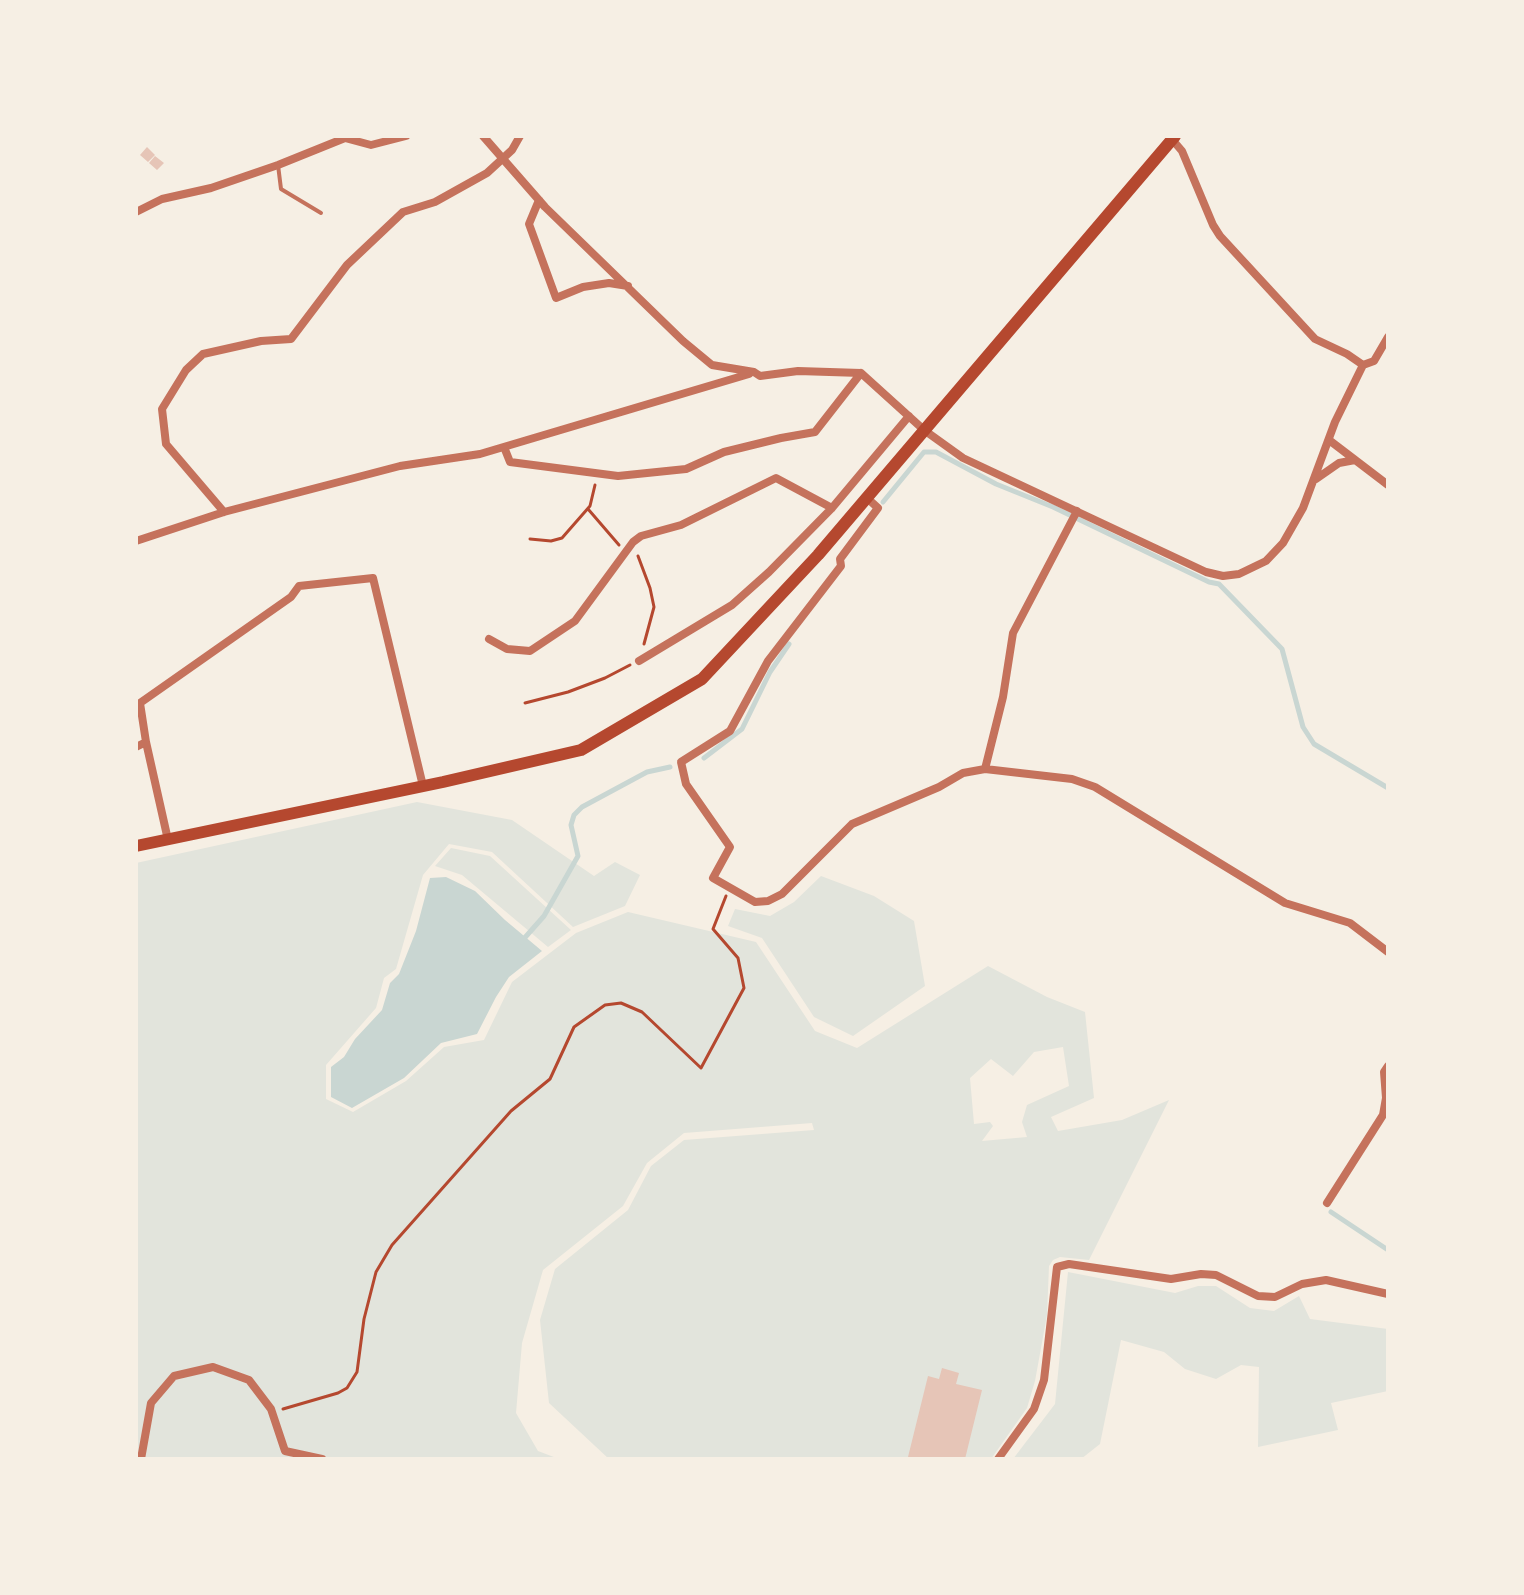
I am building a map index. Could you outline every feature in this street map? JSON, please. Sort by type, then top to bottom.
[{"type":"main road","points":[[136,846],[581,750],[702,679],[818,555],[1172,137]]},
{"type":"street","points":[[136,212],[162,199],[211,188],[345,138],[371,145],[406,136]]},
{"type":"street","points":[[483,136],[539,200],[683,341],[712,365],[754,372],[760,376],[798,371],[861,373],[924,430],[963,458],[1075,515],[1206,572],[1223,576],[1239,574],[1266,561],[1283,543],[1303,508],[1363,365],[1374,361],[1388,337]]},
{"type":"street","points":[[224,512],[166,444],[162,409],[186,370],[203,354],[261,341],[291,339],[347,265],[403,212],[435,202],[487,173],[504,158],[520,136]]},
{"type":"street","points":[[1172,137],[1182,151],[1220,236],[1315,339],[1363,365]]},
{"type":"street","points":[[539,200],[529,224],[556,298],[583,287],[609,283],[628,286]]},
{"type":"street","points":[[136,541],[224,512],[400,466],[480,454],[754,372]]},
{"type":"street","points":[[504,447],[510,462],[598,474],[618,476],[686,469],[724,452],[815,432],[861,373]]},
{"type":"street","points":[[639,661],[732,605],[832,508],[909,416]]},
{"type":"street","points":[[1329,440],[1388,485]]},
{"type":"street","points":[[1313,482],[1339,463],[1355,460]]},
{"type":"street","points":[[489,639],[507,649],[530,651],[575,621],[633,542],[641,536],[681,525],[776,478],[832,508]]},
{"type":"street","points":[[867,498],[878,508],[840,559],[841,566],[768,661],[730,731],[681,762],[686,784],[730,847],[713,878],[755,902],[775,898],[802,876],[852,824],[939,787],[963,773],[985,769],[1072,779],[1095,787],[1285,903],[1350,923],[1388,952]]},
{"type":"street","points":[[985,769],[1003,697],[1013,633],[1075,515]]},
{"type":"street","points":[[168,840],[140,703],[291,597],[299,586],[373,578],[423,786]]},
{"type":"street","points":[[136,747],[146,742]]},
{"type":"street","points":[[1327,1203],[1383,1115],[1386,1098],[1384,1072],[1388,1066]]},
{"type":"street","points":[[998,1459],[1034,1409],[1044,1380],[1057,1267],[1069,1264],[1171,1279],[1216,1275],[1258,1296],[1275,1297],[1302,1284],[1326,1280],[1388,1294]]},
{"type":"street","points":[[141,1459],[151,1403],[174,1376],[213,1367],[249,1380],[271,1409],[285,1451],[322,1459]]},
{"type":"lane","points":[[278,165],[281,189],[321,213]]},
{"type":"path","points":[[530,539],[551,541],[562,538],[588,509],[598,474]]},
{"type":"path","points":[[588,509],[623,550]]},
{"type":"path","points":[[525,703],[568,692],[639,661],[654,607],[633,542]]},
{"type":"path","points":[[136,587],[136,599]]},
{"type":"path","points":[[271,1409],[289,1409],[347,1388],[357,1372],[364,1319],[376,1272],[392,1245],[511,1111],[550,1079],[574,1027],[605,1005],[621,1003],[642,1012],[701,1068],[744,988],[738,958],[713,929],[729,889]]},
{"type":"shaded area","points":[[417,802],[512,820],[594,876],[615,862],[640,875],[625,906],[573,927],[492,852],[449,844],[423,875],[396,969],[384,978],[376,1008],[326,1065],[326,1099],[353,1112],[406,1081],[444,1047],[484,1040],[512,982],[576,933],[628,912],[756,942],[815,1031],[857,1048],[988,966],[1047,997],[1085,1012],[1094,1098],[1051,1117],[1058,1131],[1122,1120],[1169,1100],[1089,1260],[1060,1257],[1049,1266],[1047,1315],[1027,1408],[991,1459],[609,1459],[549,1403],[540,1320],[555,1269],[628,1210],[651,1166],[684,1140],[814,1130],[812,1123],[684,1133],[647,1163],[623,1206],[543,1270],[522,1343],[516,1413],[538,1451],[559,1459],[136,1459],[136,863]],"holes":[[[1063,1047],[1069,1086],[1027,1105],[1022,1122],[1027,1137],[982,1141],[993,1126],[990,1122],[974,1124],[970,1078],[991,1059],[1013,1076],[1034,1052]]]},
{"type":"shaded area","points":[[451,848],[490,856],[571,930],[548,947],[462,875],[435,866]]},
{"type":"shaded area","points":[[821,876],[874,896],[914,921],[925,986],[853,1036],[814,1017],[762,938],[728,926],[735,909],[770,916],[794,902]]},
{"type":"shaded area","points":[[446,877],[475,891],[542,951],[509,977],[477,1034],[441,1043],[404,1078],[352,1108],[331,1097],[331,1067],[344,1057],[355,1039],[382,1010],[390,983],[399,974],[416,931],[430,878]]},
{"type":"shaded area","points":[[1068,1272],[1175,1293],[1198,1286],[1216,1286],[1250,1308],[1274,1311],[1299,1296],[1310,1319],[1388,1329],[1388,1391],[1331,1403],[1338,1430],[1258,1447],[1259,1367],[1241,1365],[1216,1379],[1185,1369],[1164,1352],[1121,1340],[1100,1444],[1081,1459],[1013,1459],[1055,1404]]},
{"type":"building","points":[[147,147],[155,155],[148,162],[140,155]]},
{"type":"building","points":[[155,156],[164,163],[157,170],[149,163]]},
{"type":"building","points":[[942,1368],[959,1373],[956,1384],[982,1390],[965,1459],[908,1457],[928,1376],[939,1379]]},
{"type":"waterway","points":[[883,502],[924,452],[936,452],[996,484],[1219,584],[1282,649],[1303,727],[1314,744],[1388,788]]},
{"type":"waterway","points":[[704,758],[742,729],[770,672],[789,644]]},
{"type":"waterway","points":[[521,942],[544,916],[578,856],[571,825],[574,815],[582,807],[647,772],[670,767]]},
{"type":"waterway","points":[[1331,1212],[1388,1250]]}]
